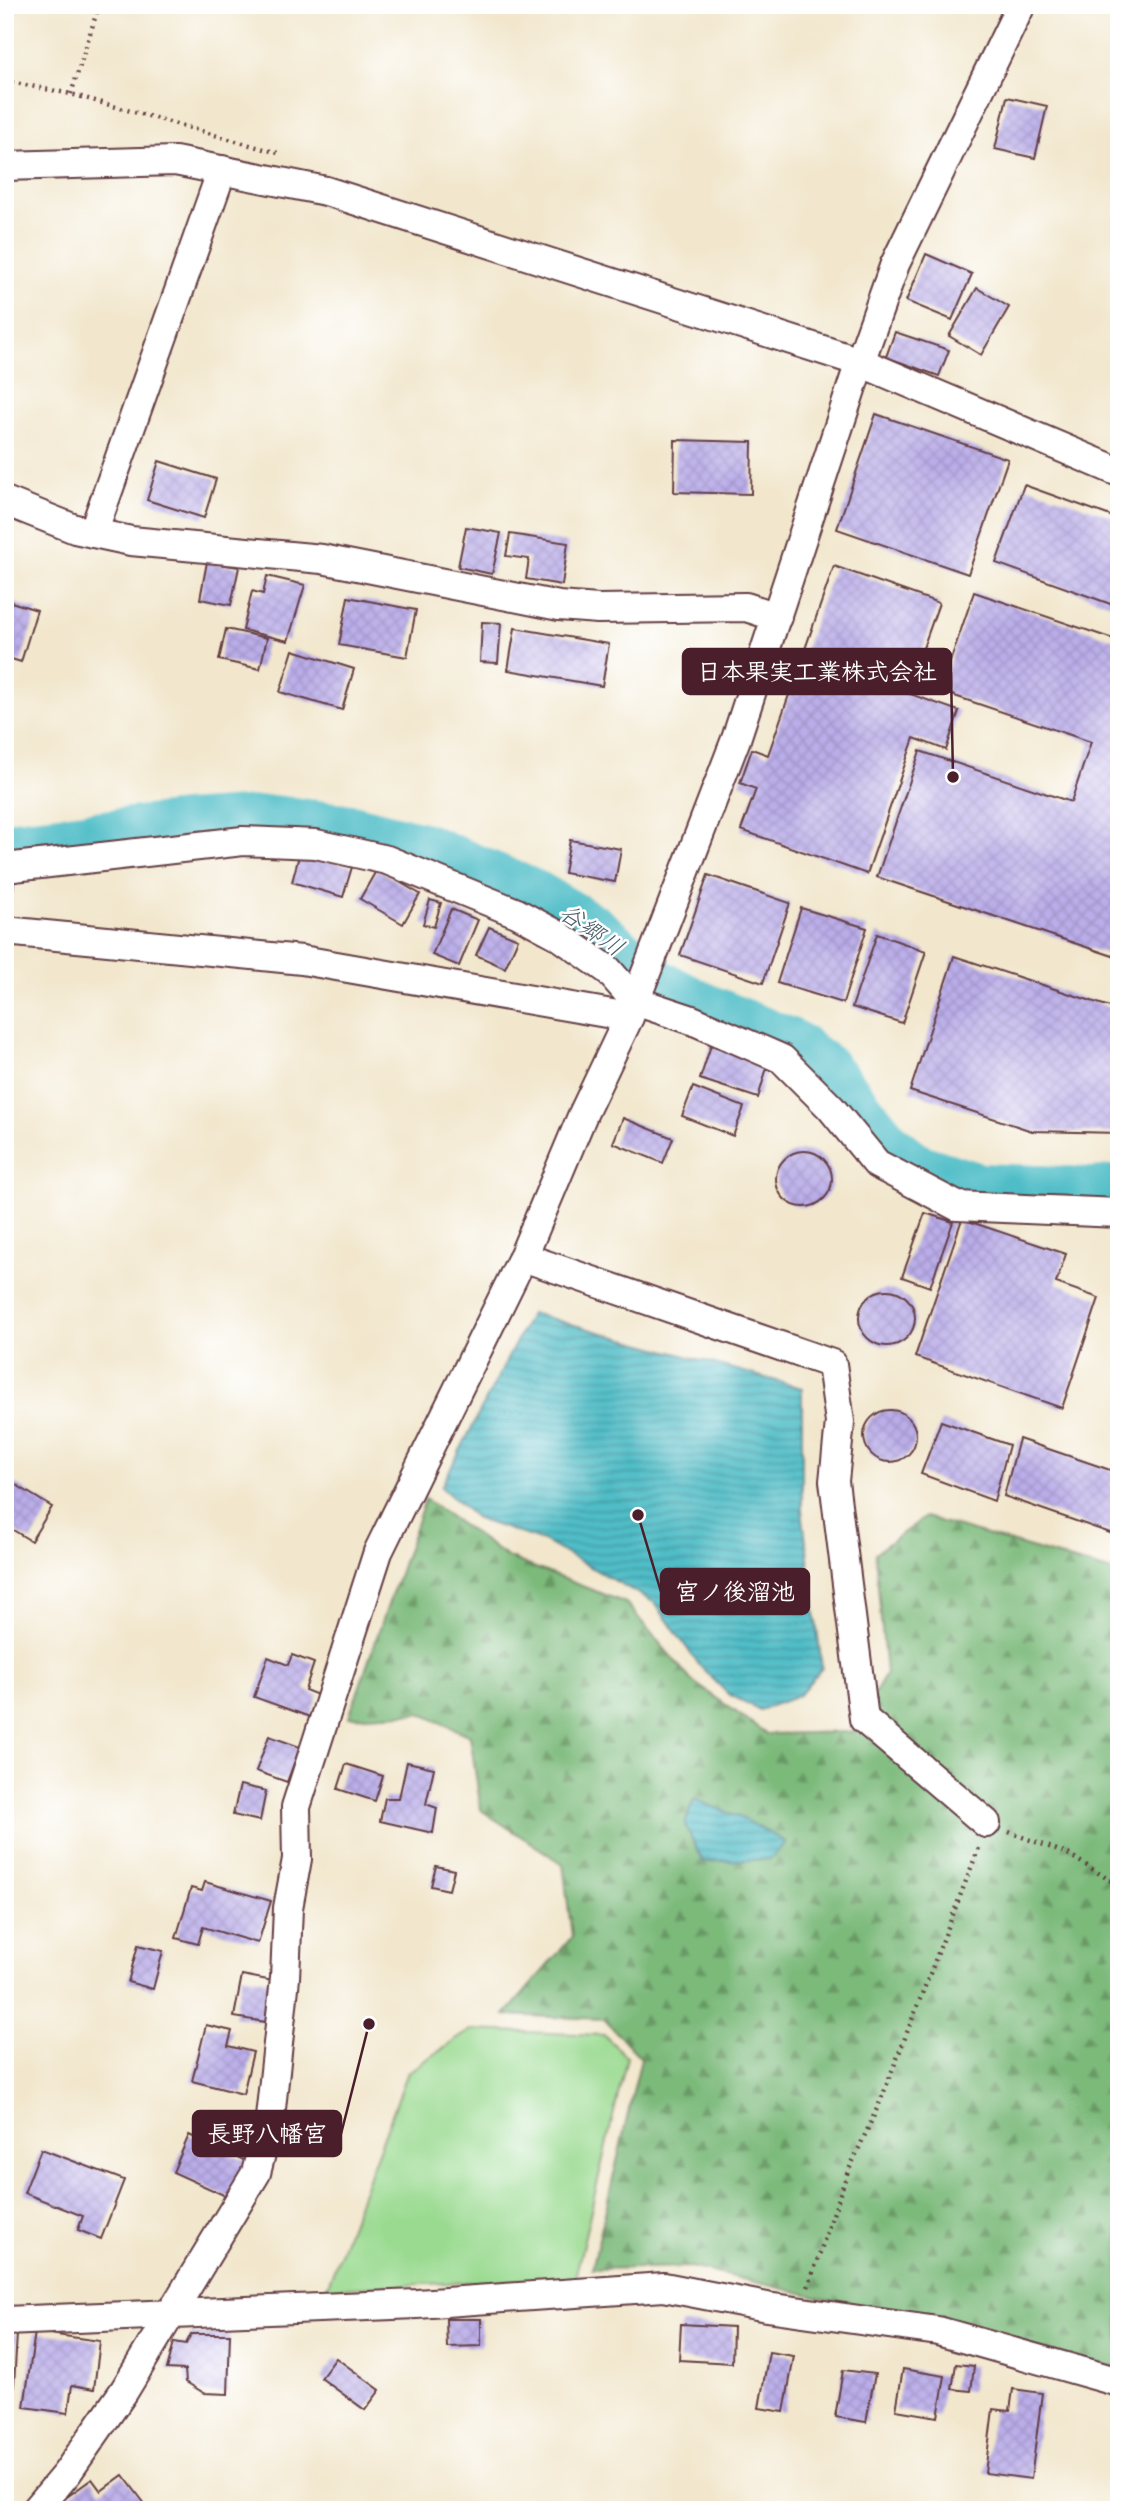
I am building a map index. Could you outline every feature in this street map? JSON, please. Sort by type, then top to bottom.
[{"type":"street","points":[[36,2510],[74,2463],[173,2313],[256,2173],[270,2118],[285,1978],[289,1908],[297,1859],[296,1807],[378,1552],[523,1256],[583,1114],[635,1002],[736,739],[895,264],[1021,5]]},
{"type":"street","points":[[5,166],[175,161],[326,191],[860,362],[1119,472]]},
{"type":"street","points":[[93,533],[222,170]]},
{"type":"street","points":[[5,501],[75,529],[131,541],[322,559],[559,606],[598,609],[746,607],[777,618]]},
{"type":"street","points":[[5,868],[243,841],[316,844],[387,860],[517,913],[558,935],[608,970],[635,1002]]},
{"type":"street","points":[[5,931],[302,960],[635,1002],[692,1020],[782,1059],[831,1108],[877,1164],[957,1206],[1119,1213]]},
{"type":"street","points":[[523,1256],[832,1364],[839,1422],[834,1481],[864,1719],[986,1823]]},
{"type":"street","points":[[5,2321],[417,2304],[664,2287],[800,2311],[938,2330],[1119,2382]]},
{"type":"path","points":[[71,94],[99,5]]},
{"type":"path","points":[[800,2311],[847,2174],[895,2063],[986,1823],[1068,1854],[1119,1886]]},
{"type":"green space","points":[[425,1499],[507,1557],[626,1603],[691,1680],[767,1734],[852,1732],[886,1674],[875,1553],[925,1517],[1119,1574],[1119,2368],[691,2267],[592,2269],[641,2058],[604,2019],[505,2015],[572,1937],[563,1864],[481,1810],[470,1736],[420,1713],[349,1717]]},
{"type":"green space","points":[[471,2030],[604,2035],[627,2057],[575,2278],[327,2288],[408,2072]]},
{"type":"water","points":[[531,1313],[802,1388],[802,1510],[822,1668],[798,1696],[760,1710],[728,1694],[699,1665],[655,1603],[543,1541],[477,1519],[441,1487]]},
{"type":"water","points":[[694,1799],[743,1819],[786,1842],[770,1859],[703,1862],[685,1825]]},
{"type":"building","points":[[1007,97],[1047,106],[1035,158],[995,149]]},
{"type":"building","points":[[926,254],[972,274],[952,320],[906,301]]},
{"type":"building","points":[[977,288],[1009,307],[981,355],[949,336]]},
{"type":"building","points":[[895,332],[949,350],[939,376],[886,357]]},
{"type":"building","points":[[876,414],[1008,459],[968,574],[837,529]]},
{"type":"building","points":[[675,440],[752,442],[751,494],[674,492]]},
{"type":"building","points":[[159,461],[216,479],[204,518],[147,500]]},
{"type":"building","points":[[1024,485],[1119,519],[1119,607],[996,563]]},
{"type":"building","points":[[466,527],[501,533],[492,574],[458,567]]},
{"type":"building","points":[[510,534],[568,543],[562,585],[526,579],[529,559],[506,556]]},
{"type":"building","points":[[207,562],[239,567],[231,605],[200,599]]},
{"type":"building","points":[[834,566],[939,603],[907,693],[959,711],[946,750],[914,738],[867,874],[741,830],[756,789],[740,783],[752,749],[768,755]]},
{"type":"building","points":[[267,576],[305,585],[288,641],[243,630],[252,591],[263,594]]},
{"type":"building","points":[[974,592],[1119,641],[1119,958],[877,877],[920,751],[1071,802],[1091,742],[940,691]]},
{"type":"building","points":[[348,597],[416,610],[407,657],[339,645]]},
{"type":"building","points":[[11,602],[37,610],[21,662],[5,657],[5,622]]},
{"type":"building","points":[[482,622],[501,623],[498,663],[480,662]]},
{"type":"building","points":[[515,628],[609,644],[602,686],[508,670]]},
{"type":"building","points":[[226,629],[267,638],[260,669],[219,660]]},
{"type":"building","points":[[293,650],[354,669],[342,710],[280,692]]},
{"type":"building","points":[[570,840],[621,849],[615,882],[564,873]]},
{"type":"building","points":[[300,852],[352,867],[343,897],[292,882]]},
{"type":"building","points":[[377,869],[420,894],[403,924],[360,899]]},
{"type":"building","points":[[708,875],[790,903],[763,983],[680,955]]},
{"type":"building","points":[[5,883],[14,883],[11,904],[5,904]]},
{"type":"building","points":[[430,900],[441,903],[434,927],[423,924]]},
{"type":"building","points":[[801,908],[867,928],[843,1003],[777,983]]},
{"type":"building","points":[[451,909],[478,920],[459,966],[432,955]]},
{"type":"building","points":[[489,927],[518,939],[505,968],[476,955]]},
{"type":"building","points":[[877,934],[926,951],[902,1023],[852,1007]]},
{"type":"building","points":[[954,956],[1119,1010],[1119,1133],[1032,1131],[910,1091]]},
{"type":"building","points":[[711,1045],[768,1064],[758,1098],[700,1079]]},
{"type":"building","points":[[693,1087],[744,1107],[733,1136],[682,1116]]},
{"type":"building","points":[[623,1118],[673,1138],[663,1163],[613,1143]]},
{"type":"building","points":[[799,1151],[809,1151],[824,1159],[830,1168],[830,1190],[824,1199],[809,1207],[799,1207],[781,1195],[776,1184],[776,1174],[788,1156]]},
{"type":"building","points":[[925,1213],[953,1222],[930,1287],[902,1277]]},
{"type":"building","points":[[962,1219],[1066,1254],[1056,1283],[1099,1298],[1062,1408],[915,1357]]},
{"type":"building","points":[[887,1290],[902,1295],[910,1303],[915,1318],[910,1333],[902,1341],[887,1346],[872,1341],[864,1333],[859,1318],[864,1303],[872,1295]]},
{"type":"building","points":[[890,1410],[900,1412],[908,1418],[914,1426],[914,1446],[908,1454],[900,1460],[890,1462],[880,1460],[872,1454],[866,1446],[864,1436],[866,1426],[872,1418],[880,1412]]},
{"type":"building","points":[[941,1421],[1009,1445],[994,1501],[921,1474]]},
{"type":"building","points":[[1019,1439],[1119,1473],[1119,1536],[1004,1496]]},
{"type":"building","points":[[5,1478],[52,1507],[31,1541],[5,1525]]},
{"type":"building","points":[[292,1655],[314,1663],[305,1690],[318,1695],[310,1717],[254,1697],[268,1657],[288,1665]]},
{"type":"building","points":[[269,1736],[300,1747],[287,1782],[256,1771]]},
{"type":"building","points":[[407,1762],[434,1768],[426,1804],[437,1808],[433,1833],[380,1821],[385,1798],[399,1798]]},
{"type":"building","points":[[346,1764],[383,1776],[375,1801],[338,1789]]},
{"type":"building","points":[[240,1785],[266,1791],[260,1821],[233,1815]]},
{"type":"building","points":[[436,1866],[454,1870],[449,1890],[431,1886]]},
{"type":"building","points":[[205,1882],[271,1901],[258,1943],[203,1927],[198,1944],[176,1938],[191,1888],[202,1891]]},
{"type":"building","points":[[138,1945],[163,1951],[153,1989],[128,1982]]},
{"type":"building","points":[[242,1975],[273,1981],[266,2022],[234,2017]]},
{"type":"building","points":[[206,2025],[232,2031],[228,2046],[253,2052],[243,2094],[192,2081]]},
{"type":"building","points":[[189,2135],[246,2161],[230,2198],[173,2172]]},
{"type":"building","points":[[41,2149],[124,2180],[101,2239],[78,2230],[83,2216],[24,2193]]},
{"type":"building","points":[[446,2319],[481,2319],[481,2346],[447,2347]]},
{"type":"building","points":[[681,2324],[733,2327],[732,2363],[679,2360]]},
{"type":"building","points":[[35,2332],[100,2341],[94,2389],[72,2385],[68,2413],[24,2407]]},
{"type":"building","points":[[5,2334],[17,2334],[13,2402],[5,2401]]},
{"type":"building","points":[[191,2334],[230,2334],[228,2394],[204,2393],[186,2382],[185,2370],[167,2369],[174,2342],[186,2344]]},
{"type":"building","points":[[769,2352],[794,2356],[784,2412],[759,2408]]},
{"type":"building","points":[[336,2358],[380,2390],[365,2410],[321,2378]]},
{"type":"building","points":[[956,2364],[974,2366],[971,2391],[952,2389]]},
{"type":"building","points":[[903,2369],[945,2376],[938,2417],[896,2410]]},
{"type":"building","points":[[843,2370],[875,2374],[866,2422],[835,2417]]},
{"type":"building","points":[[1013,2389],[1042,2393],[1031,2479],[985,2473],[993,2409],[1010,2411]]},
{"type":"building","points":[[123,2475],[145,2504],[137,2510],[66,2510],[60,2502],[92,2479],[101,2491]]},
{"type":"waterway","name":"谷郷川","points":[[5,843],[183,823],[274,817],[352,826],[426,845],[538,893],[593,925],[661,982],[706,1005],[793,1041],[827,1066],[890,1143],[920,1166],[980,1185],[1093,1189],[1119,1186]]},
{"type":"place","name":"日本果実工業株式会社","points":[[953,777]]},
{"type":"place","name":"宮ノ後溜池","points":[[638,1515]]},
{"type":"place","name":"長野八幡宮","points":[[369,2024]]}]
